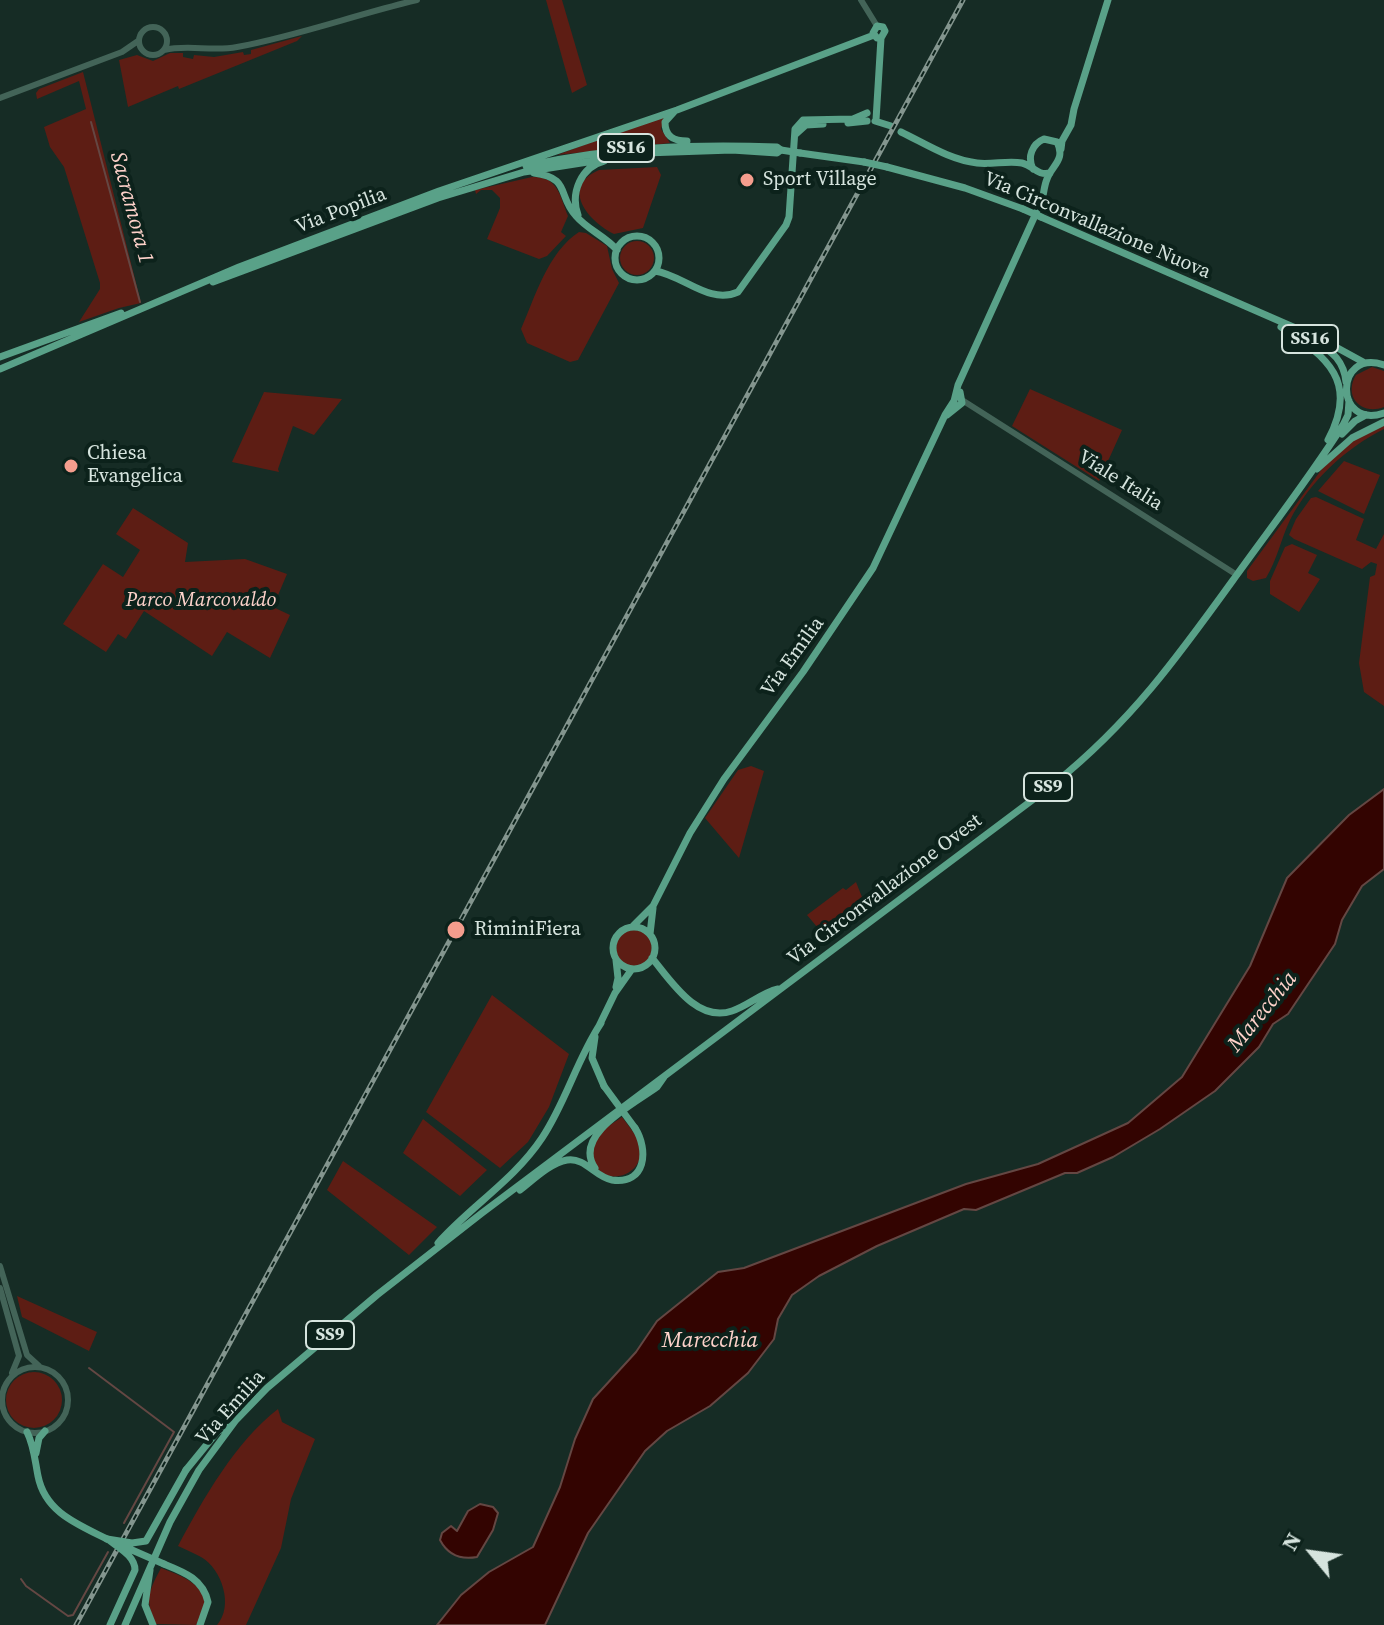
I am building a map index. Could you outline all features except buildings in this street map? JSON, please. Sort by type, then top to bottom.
[{"type":"main road","points":[[901,132],[966,161],[979,164],[1023,163],[1035,171],[1050,173],[1057,166],[1108,0]]},
{"type":"main road","points":[[871,116],[876,97],[877,37],[873,29],[877,26]]},
{"type":"main road","points":[[493,177],[877,37]]},
{"type":"main road","points":[[677,110],[665,122],[666,132],[675,140],[733,144]]},
{"type":"main road","points":[[670,273],[659,261],[656,247],[647,238],[634,236],[619,246],[616,263],[623,275],[639,280],[655,271],[670,273],[716,296],[732,295],[742,288],[789,217],[794,136],[798,124],[803,120],[871,116],[891,126]]},
{"type":"main road","points":[[1044,194],[1030,160],[1032,152],[1039,140],[1052,139],[1063,133],[1070,122]]},
{"type":"main road","points":[[1052,139],[1061,151]]},
{"type":"main road","name":"Via Circonvallazione Nuova","points":[[493,177],[612,150],[733,144],[777,147],[864,162],[965,188],[1023,209],[1323,340],[1365,363]]},
{"type":"main road","name":"Via Circonvallazione Nuova","points":[[493,177],[645,153],[732,150],[777,153],[781,150]]},
{"type":"main road","points":[[1011,163],[1032,152]]},
{"type":"main road","points":[[581,220],[576,209],[576,191],[589,169],[606,160],[645,153]]},
{"type":"main road","points":[[524,172],[547,175],[559,182],[573,211],[581,220],[619,246]]},
{"type":"main road","name":"Via Emilia","points":[[633,926],[653,906],[690,833],[724,779],[803,672],[873,568],[944,418],[958,401],[960,382],[1044,194],[1050,173]]},
{"type":"main road","name":"Via Popilia","points":[[0,369],[275,253],[439,191],[493,177]]},
{"type":"main road","points":[[655,271],[659,261]]},
{"type":"main road","points":[[0,357],[112,315],[147,306]]},
{"type":"main road","name":"Via Circonvallazione Nuova","points":[[1256,312],[1334,354],[1342,363],[1346,382]]},
{"type":"main road","points":[[1281,327],[1324,357],[1340,391],[1340,407],[1334,429],[1315,468]]},
{"type":"main road","name":"SS16","points":[[1349,401],[1346,382],[1352,371],[1365,363],[1384,365]]},
{"type":"main road","points":[[1349,401],[1356,410],[1367,415],[1384,413]]},
{"type":"main road","name":"Via Circonvallazione Ovest","points":[[1315,468],[1343,425],[1348,415],[1349,401]]},
{"type":"main road","name":"Via Circonvallazione Ovest","points":[[423,1260],[667,1072],[1055,783],[1109,737],[1153,689],[1315,468],[1349,426],[1367,415]]},
{"type":"main road","points":[[1315,468],[1352,438],[1384,422]]},
{"type":"main road","name":"Via Emilia","points":[[650,934],[653,906]]},
{"type":"main road","points":[[615,993],[618,978],[613,941],[619,932],[633,926],[650,934],[655,945],[652,958],[643,967],[632,969],[616,960]]},
{"type":"main road","points":[[652,958],[695,1006],[713,1013],[734,1011],[767,992],[780,989]]},
{"type":"main road","points":[[482,1213],[566,1160],[576,1160],[598,1174],[617,1180],[634,1174],[640,1167],[644,1148],[635,1128],[604,1086],[592,1058],[593,1043],[601,1023],[615,993],[632,969]]},
{"type":"main road","points":[[423,1260],[445,1235],[508,1180],[533,1150],[553,1120],[585,1049],[601,1023]]},
{"type":"main road","points":[[598,1174],[588,1153],[593,1137],[657,1087],[667,1072]]},
{"type":"main road","name":"Via Emilia","points":[[125,1625],[185,1493],[236,1420],[279,1378],[423,1260]]},
{"type":"main road","points":[[107,1539],[132,1543],[146,1541],[186,1470],[217,1432],[236,1420]]},
{"type":"main road","points":[[35,1456],[39,1438],[45,1431]]},
{"type":"main road","points":[[27,1432],[40,1488],[48,1501],[70,1521],[186,1573],[202,1587],[208,1602],[200,1625]]},
{"type":"main road","points":[[107,1539],[135,1564],[110,1625]]},
{"type":"main road","points":[[150,1567],[145,1605],[153,1625]]},
{"type":"street","points":[[122,52],[142,51],[153,55],[179,47],[210,50],[240,47],[417,0]]},
{"type":"street","points":[[861,0],[877,26]]},
{"type":"street","points":[[1,98],[122,52],[138,41],[141,32],[151,27],[162,30],[179,47]]},
{"type":"street","points":[[164,50],[166,37]]},
{"type":"street","points":[[138,41],[142,51]]},
{"type":"street","name":"Viale Italia","points":[[958,401],[1237,575]]},
{"type":"street","points":[[0,1266],[27,1355],[39,1366],[57,1375],[67,1391],[68,1401],[61,1420],[45,1431],[27,1432],[13,1424],[3,1411],[2,1392],[19,1356],[0,1288]]},
{"type":"street","points":[[10,1378],[28,1367],[39,1366]]},
{"type":"green space","points":[[546,0],[562,0],[587,85],[572,93]]},
{"type":"green space","points":[[302,36],[297,41],[128,107],[119,60],[137,55],[153,61],[170,53],[183,53],[183,57],[193,59],[194,55],[214,57],[243,52],[244,55],[251,54],[251,50]]},
{"type":"green space","points":[[83,72],[141,303],[79,322],[100,289],[100,283],[64,167],[50,147],[44,127],[86,109],[79,81],[37,99],[36,93],[39,89]]},
{"type":"green space","points":[[665,115],[661,129],[670,143],[557,155]]},
{"type":"green space","points":[[657,167],[661,175],[643,228],[614,234],[595,221],[582,204],[581,185],[599,170]]},
{"type":"green space","points":[[532,177],[553,184],[568,216],[561,232],[566,236],[547,256],[539,259],[487,239],[500,208],[500,198],[492,190],[481,190],[476,194],[475,190]]},
{"type":"green space","points":[[579,232],[607,246],[619,283],[578,360],[570,362],[527,343],[521,329],[551,263]]},
{"type":"green space","points":[[637,241],[649,246],[654,258],[649,270],[637,275],[625,270],[620,258],[625,246]]},
{"type":"green space","points":[[1372,367],[1384,371],[1384,407],[1368,409],[1356,402],[1352,390],[1356,375]]},
{"type":"green space","points":[[1030,389],[1122,430],[1099,481],[1012,426]]},
{"type":"green space","points":[[264,392],[342,399],[314,435],[293,426],[279,472],[232,462]]},
{"type":"green space","points":[[1384,423],[1384,429],[1343,456],[1308,492],[1290,520],[1266,578],[1253,581],[1247,578],[1247,571],[1327,462],[1352,440]]},
{"type":"green space","points":[[1344,461],[1380,475],[1364,514],[1318,491]]},
{"type":"green space","points":[[1316,497],[1364,519],[1356,540],[1376,549],[1384,534],[1384,706],[1364,692],[1359,663],[1370,577],[1375,575],[1377,564],[1371,562],[1362,569],[1289,535],[1296,519],[1311,498]]},
{"type":"green space","name":"Parco Marcovaldo","points":[[133,508],[188,543],[185,562],[245,559],[287,574],[273,607],[290,615],[270,658],[227,632],[212,656],[144,611],[126,639],[118,634],[106,652],[63,624],[103,564],[123,577],[140,550],[116,534]]},
{"type":"green space","points":[[1292,544],[1317,555],[1308,573],[1320,579],[1299,612],[1270,594],[1270,581],[1285,547]]},
{"type":"green space","points":[[751,766],[764,771],[739,858],[705,818],[738,770]]},
{"type":"green space","points":[[856,882],[866,907],[828,940],[807,915]]},
{"type":"green space","points":[[634,930],[647,935],[652,948],[647,961],[634,966],[621,961],[616,948],[621,935]]},
{"type":"green space","points":[[492,995],[569,1054],[549,1107],[528,1142],[500,1168],[426,1112]]},
{"type":"green space","points":[[622,1117],[637,1138],[641,1151],[639,1162],[632,1170],[613,1177],[597,1167],[593,1145],[599,1133]]},
{"type":"green space","points":[[423,1119],[487,1170],[460,1196],[403,1153]]},
{"type":"green space","points":[[343,1161],[437,1227],[409,1255],[327,1190]]},
{"type":"green space","points":[[17,1296],[97,1332],[89,1351],[22,1317]]},
{"type":"green space","points":[[34,1372],[53,1381],[62,1400],[53,1419],[34,1428],[15,1419],[6,1400],[15,1381]]},
{"type":"green space","points":[[278,1409],[282,1422],[315,1439],[291,1499],[281,1548],[246,1625],[217,1625],[225,1608],[220,1579],[208,1563],[178,1546],[234,1454]]},
{"type":"green space","points":[[161,1568],[190,1581],[203,1595],[202,1613],[196,1625],[156,1624],[149,1601]]},
{"type":"water","name":"Marecchia","points":[[1384,789],[1384,869],[1362,886],[1342,920],[1335,944],[1288,1014],[1273,1024],[1259,1047],[1215,1091],[1113,1157],[976,1210],[964,1209],[877,1246],[819,1276],[792,1295],[778,1319],[774,1339],[748,1373],[710,1406],[667,1431],[645,1451],[588,1533],[545,1625],[437,1625],[461,1595],[489,1572],[533,1547],[560,1487],[575,1439],[593,1399],[636,1352],[657,1321],[718,1272],[744,1268],[966,1184],[1038,1164],[1128,1123],[1182,1077],[1250,966],[1287,878],[1349,815]]},
{"type":"water","points":[[480,1504],[493,1507],[498,1513],[493,1530],[477,1557],[456,1555],[440,1540],[442,1533],[451,1526],[457,1531],[468,1511]]},
{"type":"waterway","name":"Sacramora 1","points":[[91,122],[140,302]]},
{"type":"waterway","points":[[89,1368],[174,1432],[124,1523]]},
{"type":"waterway","points":[[21,1579],[26,1586],[68,1616],[73,1615],[108,1552]]},
{"type":"railway","points":[[76,1625],[963,0]]},
{"type":"place","name":"Sport Village","points":[[747,180]]},
{"type":"place","name":"Chiesa Evangelica","points":[[71,466]]},
{"type":"place","name":"RiminiFiera","points":[[456,930]]}]
